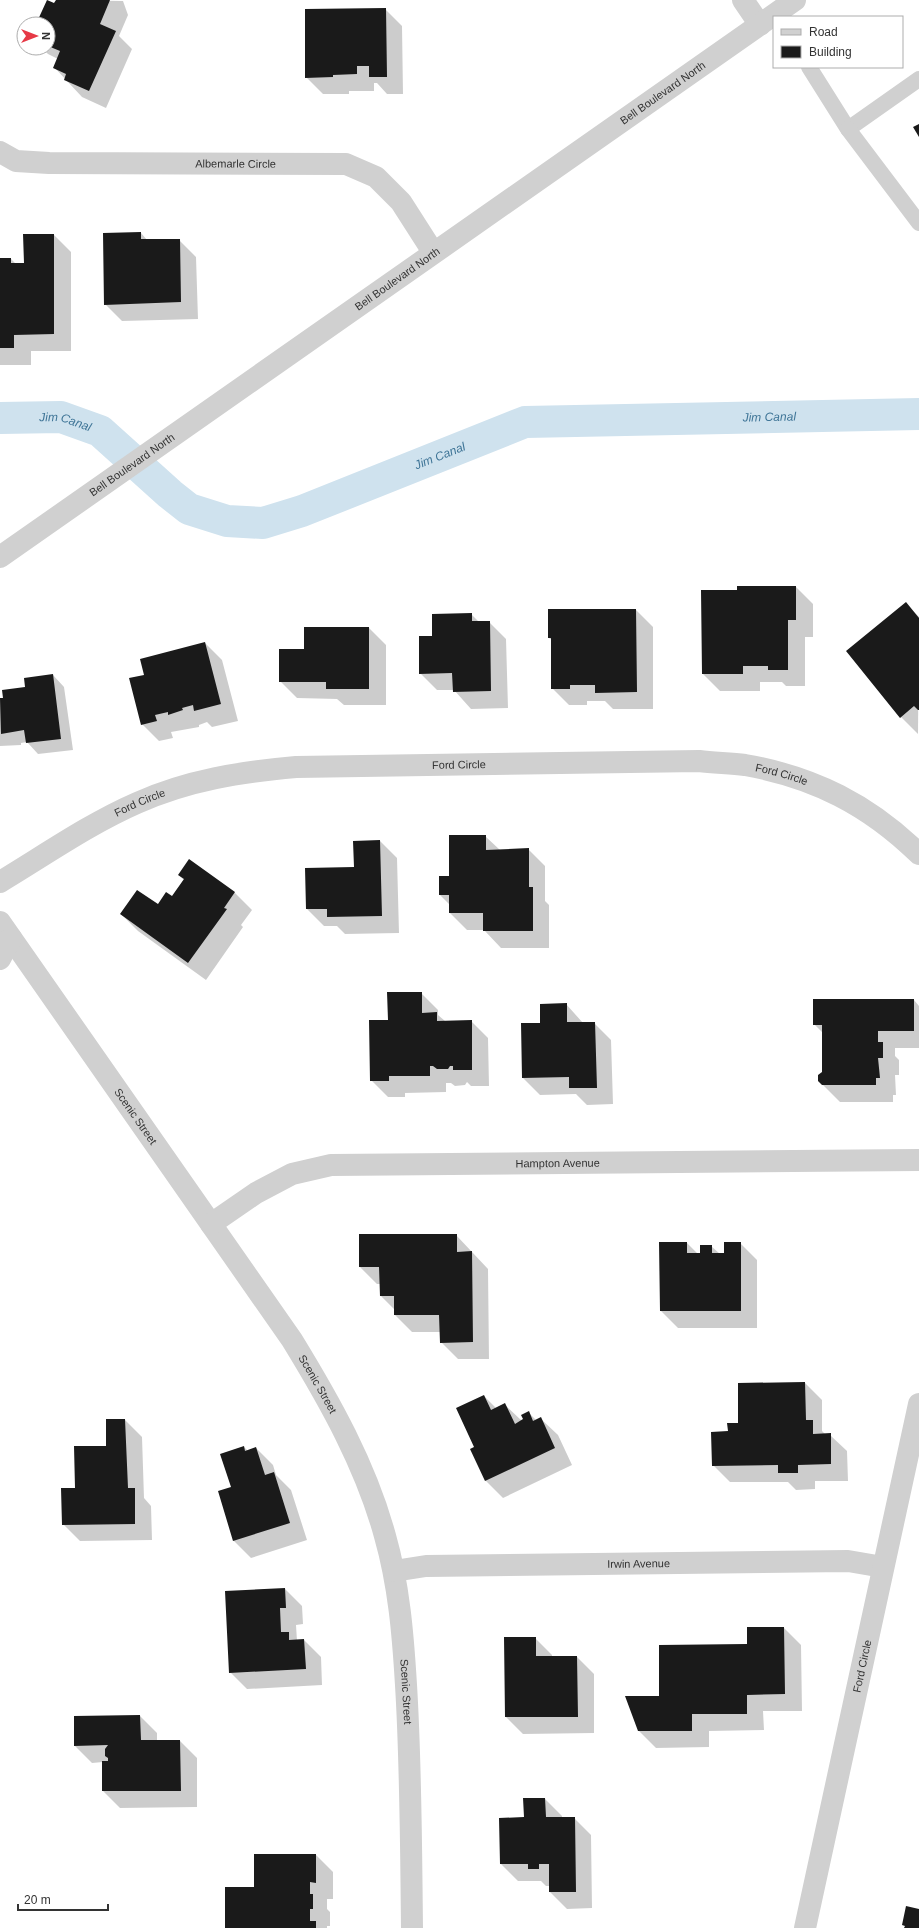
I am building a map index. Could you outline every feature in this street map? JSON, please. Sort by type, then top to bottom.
[{"type":"street","points":[[743,0],[771,19]]},
{"type":"street","name":"Bell Boulevard North","points":[[775,16],[795,0]]},
{"type":"street","name":"Bell Boulevard North","points":[[0,557],[433,252],[771,19]]},
{"type":"street","name":"Albemarle Circle","points":[[0,152],[16,161],[346,164],[376,177],[401,202],[433,252]]},
{"type":"street","name":"Ford Circle","points":[[0,882],[98,822],[137,803],[178,787],[218,777],[257,770],[296,767],[699,761],[744,765],[788,774],[830,790],[872,814],[897,832],[919,854]]},
{"type":"street","points":[[0,958],[6,930]]},
{"type":"street","name":"Scenic Street","points":[[6,930],[292,1340],[329,1402],[360,1466],[385,1535],[394,1571],[402,1625],[409,1734],[412,1928]]},
{"type":"street","name":"Hampton Avenue","points":[[211,1224],[256,1193],[292,1174],[331,1165],[919,1160]]},
{"type":"street","name":"Ford Circle","points":[[805,1928],[919,1404]]},
{"type":"street","name":"Irwin Avenue","points":[[394,1571],[426,1566],[848,1561],[883,1567]]},
{"type":"lane","points":[[810,68],[848,129],[919,223]]},
{"type":"lane","points":[[848,129],[919,78]]},
{"type":"building","points":[[47,0],[54,3],[56,0],[110,0],[100,24],[116,31],[89,91],[64,80],[66,74],[53,68],[60,51],[56,49],[56,16],[40,16]]},
{"type":"building","points":[[386,8],[387,77],[369,77],[369,66],[357,66],[357,74],[305,78],[305,9]]},
{"type":"building","points":[[919,124],[919,137],[913,127]]},
{"type":"building","points":[[141,232],[141,239],[180,239],[181,302],[104,305],[103,233]]},
{"type":"building","points":[[23,234],[54,234],[54,334],[14,335],[14,348],[0,348],[0,258],[11,258],[11,263],[24,263]]},
{"type":"building","points":[[737,586],[796,586],[796,620],[788,620],[788,670],[768,670],[768,666],[743,666],[743,674],[702,674],[701,590],[737,590]]},
{"type":"building","points":[[906,602],[919,618],[919,710],[914,706],[900,718],[846,651]]},
{"type":"building","points":[[548,609],[636,609],[637,692],[595,693],[595,685],[570,685],[570,689],[551,689],[551,638],[548,638]]},
{"type":"building","points":[[472,613],[472,621],[490,621],[491,691],[453,692],[452,673],[419,674],[419,636],[432,636],[432,614]]},
{"type":"building","points":[[304,627],[369,627],[369,689],[326,689],[326,682],[279,682],[279,649],[304,649]]},
{"type":"building","points":[[205,642],[221,704],[194,711],[193,705],[182,708],[183,710],[168,715],[168,712],[155,715],[157,721],[141,725],[129,678],[144,675],[140,659]]},
{"type":"building","points":[[53,674],[61,739],[26,743],[24,730],[1,734],[0,698],[3,698],[2,690],[25,687],[24,678]]},
{"type":"building","points":[[449,835],[486,835],[486,850],[529,848],[529,887],[533,887],[533,931],[483,931],[483,913],[449,913],[449,895],[439,895],[439,876],[449,876]]},
{"type":"building","points":[[380,840],[382,916],[327,917],[327,909],[306,909],[305,868],[354,867],[353,841]]},
{"type":"building","points":[[189,859],[235,892],[224,908],[227,909],[188,963],[120,914],[137,890],[158,904],[166,892],[172,896],[184,879],[178,875]]},
{"type":"building","points":[[387,992],[422,992],[422,1013],[437,1012],[437,1021],[472,1020],[472,1070],[453,1070],[453,1066],[450,1066],[448,1069],[437,1069],[430,1066],[430,1076],[389,1076],[389,1081],[370,1081],[369,1020],[388,1020]]},
{"type":"building","points":[[813,999],[914,999],[914,1031],[878,1031],[878,1042],[883,1042],[883,1058],[878,1058],[880,1078],[876,1078],[876,1085],[822,1085],[818,1081],[818,1075],[822,1072],[822,1025],[813,1025]]},
{"type":"building","points":[[567,1003],[567,1022],[595,1022],[597,1088],[569,1088],[569,1077],[522,1078],[521,1023],[540,1023],[540,1004]]},
{"type":"building","points":[[359,1234],[457,1234],[457,1252],[472,1251],[473,1342],[440,1343],[439,1315],[394,1315],[394,1296],[380,1296],[379,1267],[359,1267]]},
{"type":"building","points":[[659,1242],[687,1242],[687,1253],[700,1253],[700,1245],[712,1245],[712,1253],[724,1253],[724,1242],[741,1242],[741,1311],[660,1311]]},
{"type":"building","points":[[805,1382],[806,1420],[813,1420],[813,1434],[831,1433],[831,1464],[798,1465],[798,1473],[778,1473],[778,1465],[712,1466],[711,1432],[728,1431],[727,1423],[738,1423],[738,1383]]},
{"type":"building","points":[[484,1395],[491,1410],[505,1403],[515,1424],[523,1419],[521,1415],[529,1411],[533,1421],[541,1417],[555,1448],[485,1481],[470,1449],[474,1447],[456,1408]]},
{"type":"building","points":[[106,1419],[125,1419],[128,1488],[135,1488],[135,1524],[62,1525],[61,1488],[75,1488],[74,1446],[106,1446]]},
{"type":"building","points":[[244,1446],[245,1451],[256,1447],[265,1475],[274,1472],[290,1523],[233,1541],[218,1491],[231,1487],[220,1454]]},
{"type":"building","points":[[285,1588],[286,1608],[280,1608],[281,1632],[289,1632],[289,1640],[304,1639],[306,1669],[229,1673],[225,1591]]},
{"type":"building","points":[[747,1627],[784,1627],[785,1694],[747,1695],[747,1714],[692,1714],[692,1731],[638,1731],[625,1696],[659,1696],[659,1645],[747,1644]]},
{"type":"building","points":[[504,1637],[536,1637],[536,1656],[577,1656],[578,1717],[505,1717]]},
{"type":"building","points":[[140,1715],[141,1740],[180,1740],[181,1791],[102,1791],[102,1761],[108,1761],[108,1758],[105,1756],[105,1749],[108,1745],[74,1746],[74,1716]]},
{"type":"building","points":[[523,1798],[545,1798],[546,1817],[575,1817],[576,1892],[549,1892],[549,1864],[539,1864],[539,1869],[528,1869],[528,1864],[500,1864],[499,1818],[524,1817]]},
{"type":"building","points":[[254,1854],[316,1854],[316,1883],[310,1882],[310,1894],[313,1894],[313,1909],[310,1909],[310,1921],[316,1921],[316,1928],[225,1928],[225,1887],[254,1887]]},
{"type":"building","points":[[906,1906],[919,1909],[919,1928],[904,1928],[905,1926],[902,1925]]},
{"type":"waterway","name":"Jim Canal","points":[[0,418],[61,417],[100,431],[170,494],[189,509],[227,521],[263,523],[302,511],[525,422],[919,414]]}]
